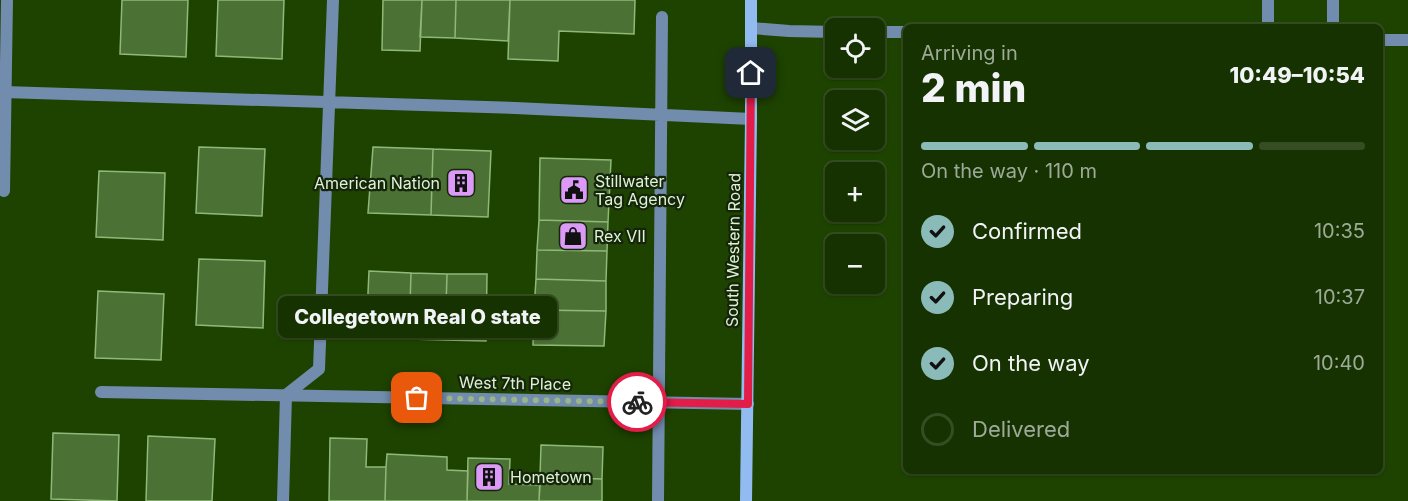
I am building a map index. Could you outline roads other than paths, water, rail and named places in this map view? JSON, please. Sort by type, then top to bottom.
[{"type":"main road","name":"South Western Road","points":[[746,501],[751,0]]},
{"type":"street","points":[[4,191],[7,0]]},
{"type":"street","points":[[283,501],[286,395],[319,369],[333,0]]},
{"type":"street","points":[[1268,0],[1268,24]]},
{"type":"street","points":[[1333,0],[1333,24]]},
{"type":"street","points":[[658,501],[662,17]]},
{"type":"street","points":[[751,28],[825,32]]},
{"type":"street","points":[[885,32],[903,33]]},
{"type":"street","points":[[1383,40],[1408,40]]},
{"type":"street","points":[[4,92],[751,119]]},
{"type":"street","name":"West 7th Place","points":[[101,392],[748,404]]},
{"type":"place","name":"American Nation","points":[[461,183]]},
{"type":"place","name":"Stillwater Tag Agency","points":[[574,190]]},
{"type":"place","name":"Rex VII","points":[[573,236]]},
{"type":"place","name":"Collegetown Real O state","points":[[417,398]]},
{"type":"place","name":"Hometown","points":[[489,477]]}]
